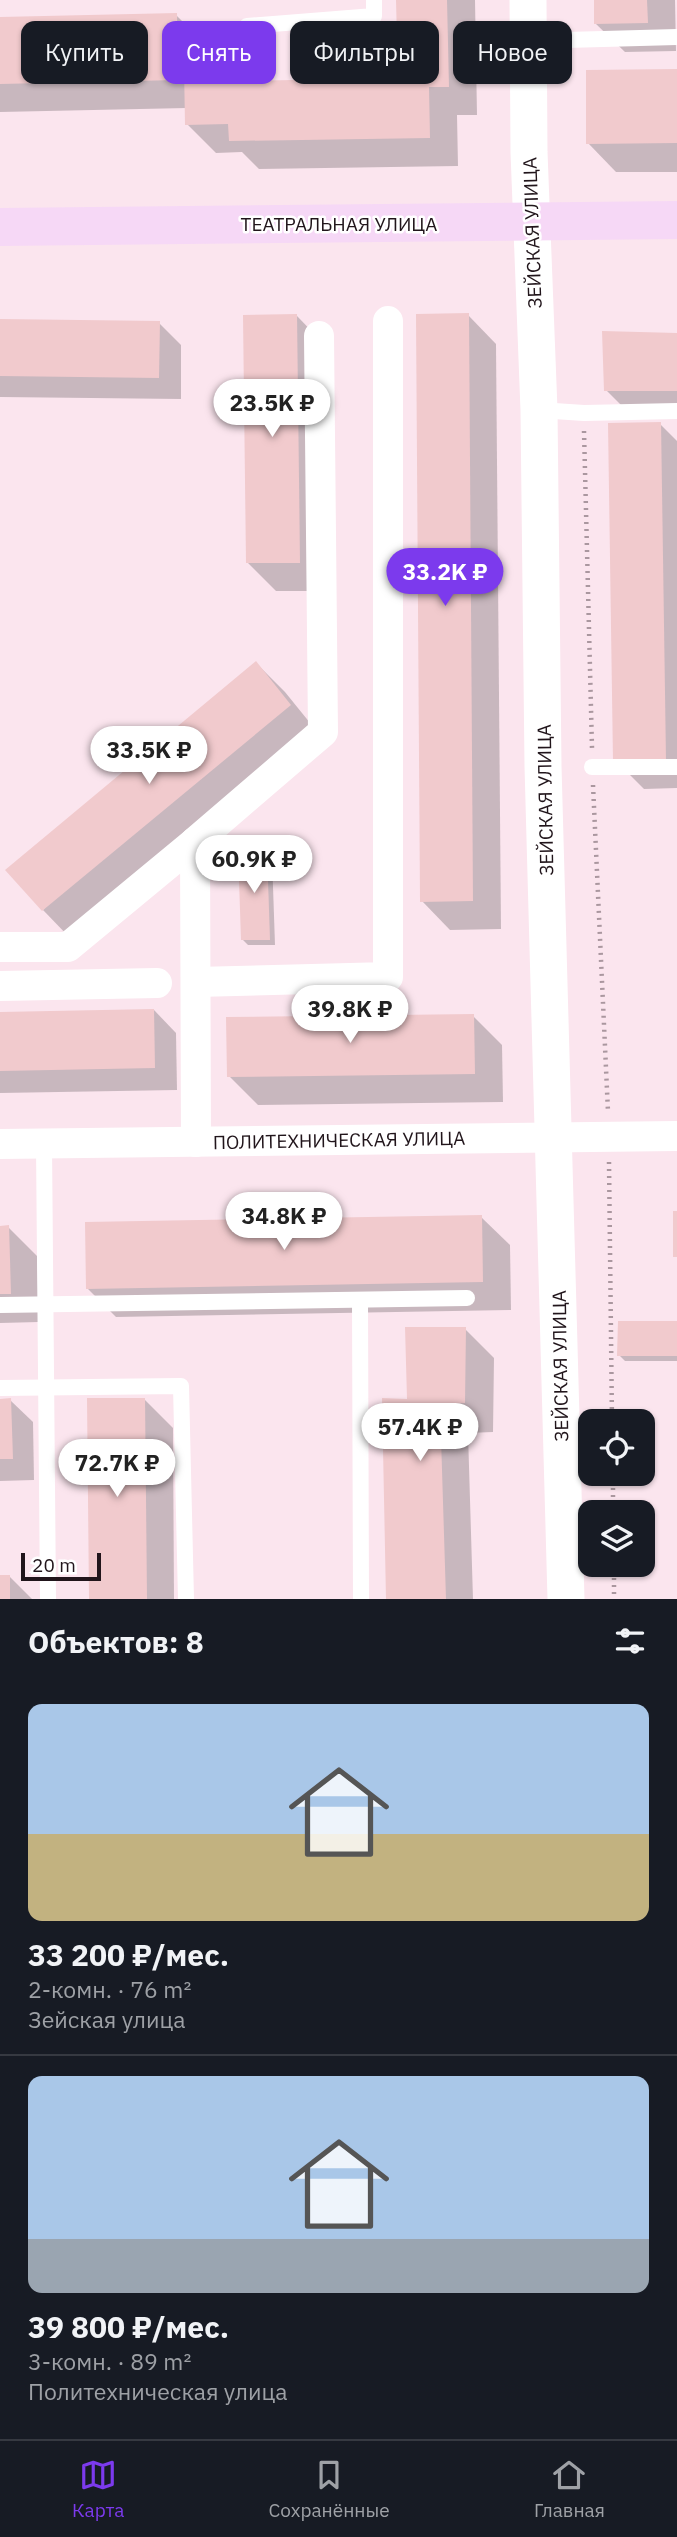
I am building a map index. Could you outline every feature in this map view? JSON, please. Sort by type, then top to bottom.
[{"type":"main road","name":"ТЕАТРАЛЬНАЯ УЛИЦА","points":[[0,227],[677,220]]},
{"type":"street","name":"ЗЕЙСКАЯ УЛИЦА","points":[[528,0],[529,21]]},
{"type":"street","name":"ЗЕЙСКАЯ УЛИЦА","points":[[529,84],[531,223],[539,410],[543,766],[566,1599]]},
{"type":"street","points":[[196,982],[388,978],[388,321]]},
{"type":"street","points":[[0,947],[68,947],[323,732],[319,336]]},
{"type":"street","points":[[195,842],[197,1142]]},
{"type":"street","points":[[0,986],[157,982]]},
{"type":"street","name":"ПОЛИТЕХНИЧЕСКАЯ УЛИЦА","points":[[0,1144],[677,1136]]},
{"type":"lane","points":[[276,24],[374,16],[374,0]]},
{"type":"lane","points":[[572,40],[677,37]]},
{"type":"lane","points":[[539,410],[584,413],[677,411]]},
{"type":"lane","points":[[592,766],[677,767]]},
{"type":"lane","points":[[44,1143],[48,1599]]},
{"type":"lane","points":[[0,1305],[467,1298]]},
{"type":"lane","points":[[360,1300],[361,1599]]},
{"type":"lane","points":[[0,1388],[181,1386],[186,1599]]},
{"type":"path","points":[[584,413],[592,766],[609,1136],[612,1409]]},
{"type":"path","points":[[614,1577],[614,1599]]},
{"type":"building","points":[[396,0],[447,0],[449,87],[429,87],[430,138],[229,141],[228,124],[185,125],[184,84],[276,84],[276,80],[290,80],[290,84],[439,84],[439,21],[397,21]]},
{"type":"building","points":[[594,0],[647,0],[648,23],[594,24]]},
{"type":"building","points":[[177,13],[177,21],[162,21],[162,80],[148,81],[148,21],[21,21],[21,84],[0,84],[0,17]]},
{"type":"building","points":[[677,69],[677,143],[586,144],[586,70]]},
{"type":"building","points":[[469,313],[473,901],[420,902],[416,314]]},
{"type":"building","points":[[297,314],[300,563],[246,563],[243,315]]},
{"type":"building","points":[[0,319],[160,321],[159,378],[0,376]]},
{"type":"building","points":[[602,331],[677,333],[677,391],[604,391]]},
{"type":"building","points":[[661,422],[666,760],[613,761],[608,423]]},
{"type":"building","points":[[256,661],[291,705],[42,911],[5,870]]},
{"type":"building","points":[[238,850],[267,850],[270,940],[241,940]]},
{"type":"building","points":[[154,1009],[155,1068],[0,1071],[0,1012]]},
{"type":"building","points":[[474,1014],[475,1074],[227,1077],[226,1017]]},
{"type":"building","points":[[673,1211],[677,1211],[677,1257],[673,1257]]},
{"type":"building","points":[[482,1215],[483,1282],[86,1289],[85,1222]]},
{"type":"building","points":[[9,1225],[11,1294],[0,1294],[0,1226]]},
{"type":"building","points":[[618,1321],[677,1321],[677,1356],[617,1356]]},
{"type":"building","points":[[405,1327],[466,1327],[465,1403],[440,1405],[446,1599],[386,1599],[382,1398],[407,1399]]},
{"type":"building","points":[[11,1398],[13,1459],[0,1459],[0,1399]]},
{"type":"building","points":[[87,1398],[145,1398],[147,1599],[89,1599]]},
{"type":"building","points":[[0,1575],[10,1575],[10,1599],[0,1599]]}]
